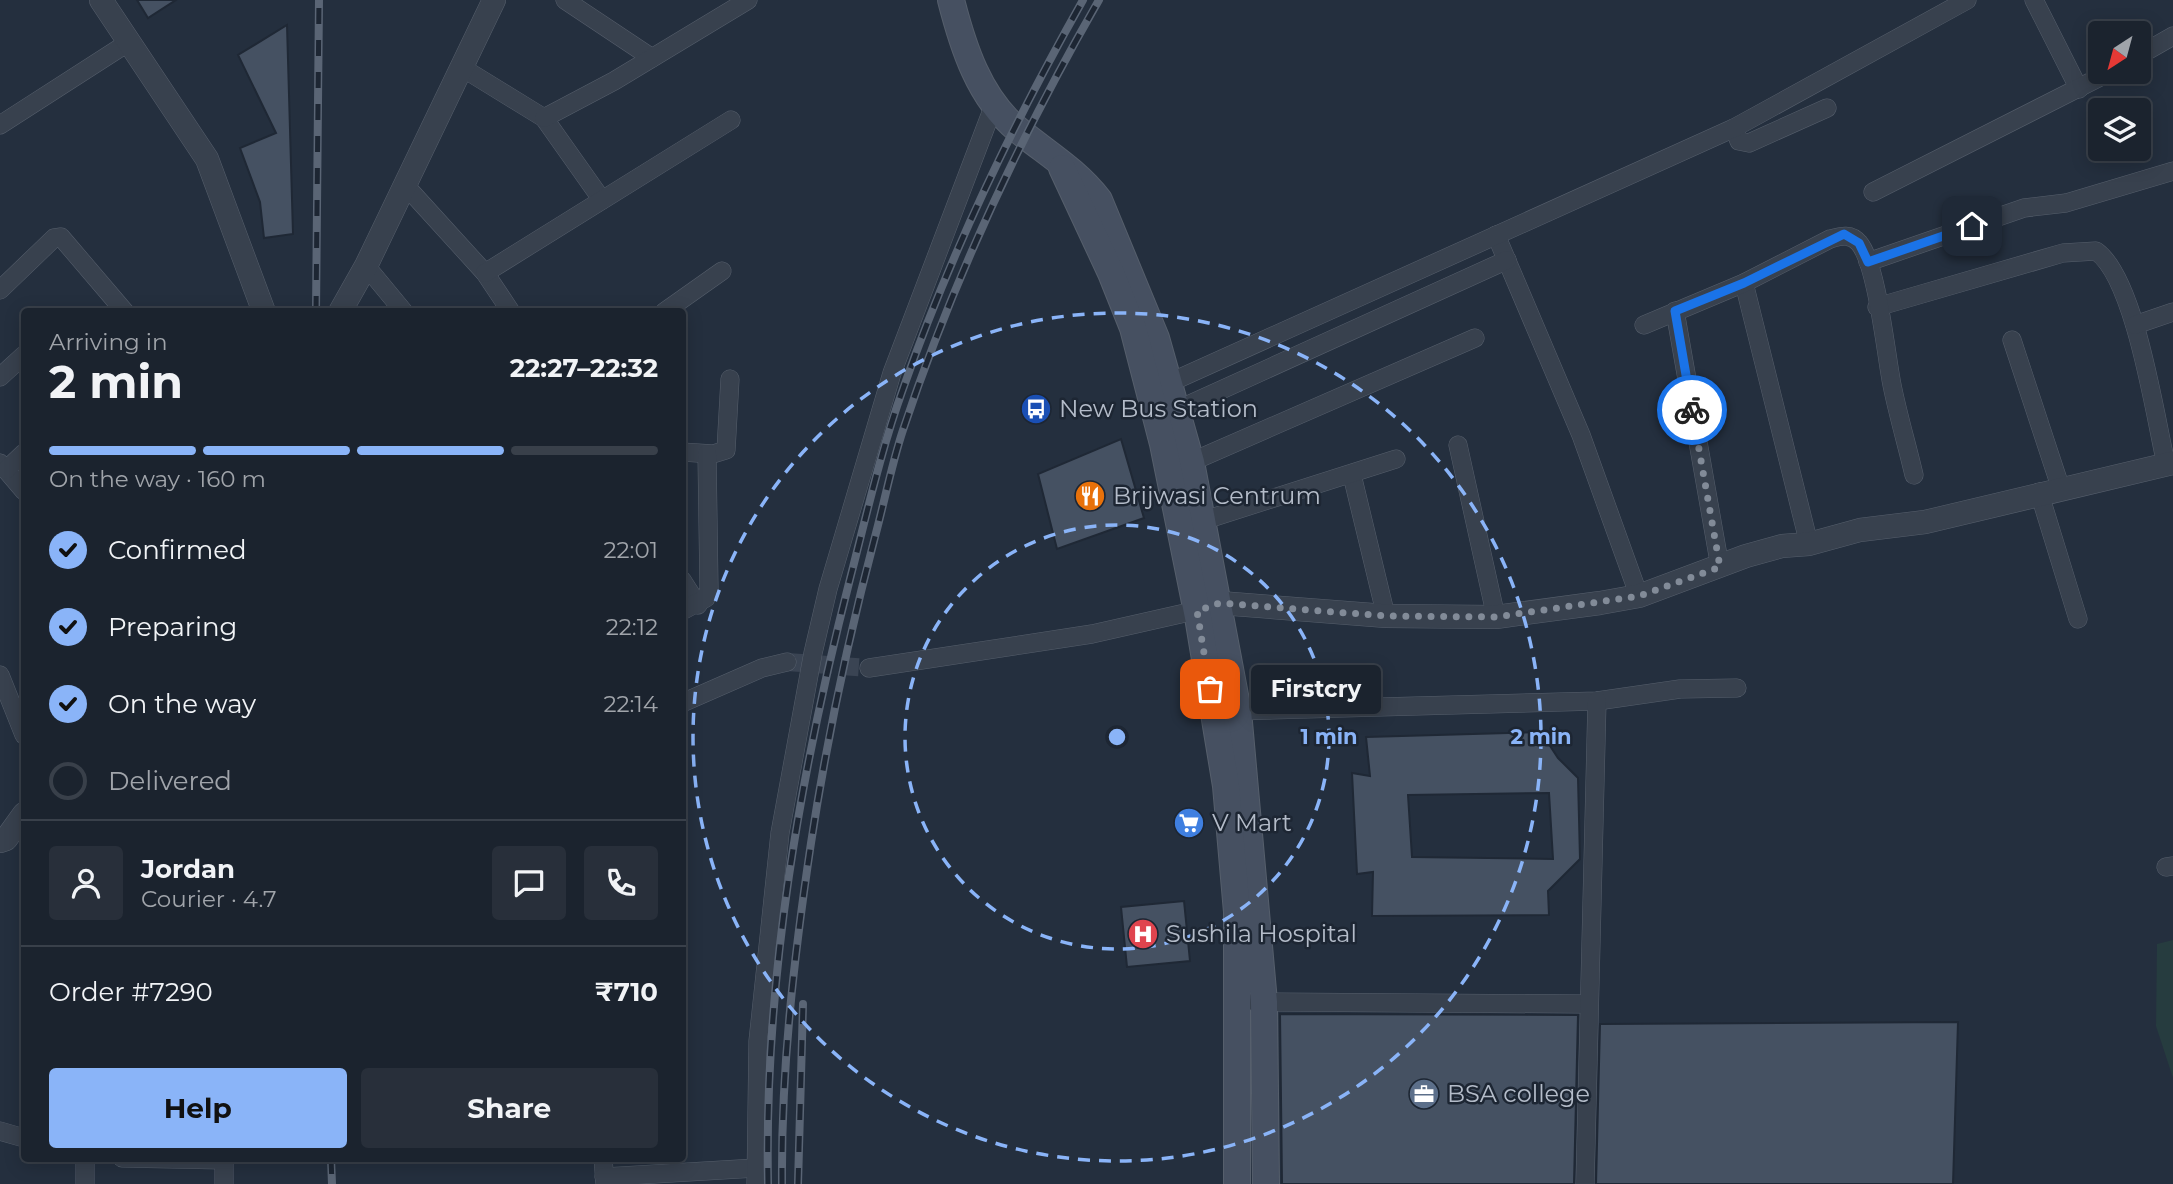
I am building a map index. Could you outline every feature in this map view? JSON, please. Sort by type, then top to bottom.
[{"type":"main road","points":[[951,0],[972,68],[994,105],[1016,128],[1058,158],[1160,387],[1177,410],[1191,463],[1202,521],[1237,912],[1237,1184]]},
{"type":"main road","points":[[1160,387],[1209,607],[1238,711],[1264,1002],[1266,1184]]},
{"type":"street","points":[[102,0],[207,159],[263,308]]},
{"type":"street","points":[[342,308],[366,266],[494,0]]},
{"type":"street","points":[[565,0],[652,58]]},
{"type":"street","points":[[544,118],[652,58],[748,0]]},
{"type":"street","points":[[1160,387],[1734,128],[1967,0]]},
{"type":"street","points":[[2034,0],[2079,89]]},
{"type":"street","points":[[2151,49],[2173,36]]},
{"type":"street","points":[[0,125],[130,42]]},
{"type":"street","points":[[461,67],[544,118],[603,200]]},
{"type":"street","points":[[1873,192],[2088,84]]},
{"type":"street","points":[[603,1162],[604,1181],[756,1176],[758,1041],[780,834],[813,653],[828,589],[892,373],[994,105]]},
{"type":"street","points":[[1734,128],[1740,141],[1749,142],[1827,108]]},
{"type":"street","points":[[485,273],[731,120]]},
{"type":"street","points":[[1868,262],[2024,208],[2066,203],[2173,172]]},
{"type":"street","points":[[404,184],[485,273],[508,308]]},
{"type":"street","points":[[1644,326],[1744,283],[1844,234],[1859,243],[1868,262],[1892,388],[1914,475]]},
{"type":"street","points":[[1496,235],[1581,435],[1639,596]]},
{"type":"street","points":[[0,290],[54,238],[61,237],[122,308]]},
{"type":"street","points":[[869,668],[1092,634],[1209,607],[1386,616],[1496,617],[1639,596],[1746,556],[1782,546],[1809,544],[1860,530],[1925,522],[2169,464],[2135,325],[2104,256],[2096,251],[2063,253],[1877,307]]},
{"type":"street","points":[[1177,410],[1507,260]]},
{"type":"street","points":[[366,266],[401,308]]},
{"type":"street","points":[[670,308],[722,271]]},
{"type":"street","points":[[1744,283],[1809,544]]},
{"type":"street","points":[[1675,311],[1720,567]]},
{"type":"street","points":[[2135,325],[2173,312]]},
{"type":"street","points":[[1191,463],[1475,338]]},
{"type":"street","points":[[2012,340],[2050,491],[2078,619]]},
{"type":"street","points":[[0,377],[21,358]]},
{"type":"street","points":[[686,452],[707,454],[726,450],[730,379]]},
{"type":"street","points":[[1458,445],[1496,617]]},
{"type":"street","points":[[690,608],[706,598],[709,589],[707,454]]},
{"type":"street","points":[[21,455],[3,466],[21,487]]},
{"type":"street","points":[[1202,521],[1396,459]]},
{"type":"street","points":[[1352,475],[1386,616]]},
{"type":"street","points":[[686,701],[762,668],[787,662]]},
{"type":"street","points":[[0,675],[21,728]]},
{"type":"street","points":[[1238,711],[1597,701],[1680,688],[1737,688]]},
{"type":"street","points":[[1585,1184],[1597,701]]},
{"type":"street","points":[[8,834],[21,818]]},
{"type":"street","points":[[1238,1002],[1588,1004]]},
{"type":"street","points":[[0,1130],[21,1137]]},
{"type":"street","points":[[85,1162],[85,1184]]},
{"type":"street","points":[[224,1162],[224,1184]]},
{"type":"green space","points":[[2173,940],[2173,1078],[2156,1026],[2157,944]]},
{"type":"building","points":[[137,0],[176,0],[148,18]]},
{"type":"building","points":[[287,25],[293,234],[264,238],[260,202],[240,148],[276,133],[238,55]]},
{"type":"building","name":"Brijwasi Centrum","points":[[1121,439],[1144,518],[1057,549],[1038,474]]},
{"type":"building","points":[[1541,732],[1558,758],[1578,778],[1580,859],[1548,891],[1549,915],[1372,916],[1373,872],[1357,874],[1352,773],[1370,776],[1366,737]],"holes":[[[1549,793],[1553,859],[1412,857],[1408,795]]]},
{"type":"building","points":[[1184,901],[1190,961],[1127,967],[1121,907]]},
{"type":"building","name":"BSA college","points":[[1280,1014],[1578,1015],[1574,1184],[1282,1184]]},
{"type":"building","points":[[1958,1022],[1953,1184],[1596,1184],[1600,1024]]},
{"type":"tunnel","points":[[787,662],[869,668]]},
{"type":"railway","points":[[316,308],[319,0]]},
{"type":"railway","points":[[768,1184],[772,1030],[789,876],[816,725],[875,482],[903,389],[962,239],[1032,94],[1083,0]]},
{"type":"railway","points":[[782,1184],[790,1013],[811,843],[831,726],[895,455],[944,319],[990,210],[1042,104],[1099,0]]},
{"type":"railway","points":[[798,1184],[803,1004]]},
{"type":"railway","points":[[331,1162],[332,1184]]},
{"type":"way so far","points":[[1210,689],[1197,611],[1220,603],[1386,616],[1496,617],[1639,596],[1720,567],[1692,410]]},
{"type":"place","name":"New Bus Station","points":[[1036,409]]},
{"type":"place","name":"Brijwasi Centrum","points":[[1090,496]]},
{"type":"place","name":"Firstcry","points":[[1210,689]]},
{"type":"place","name":"V Mart","points":[[1189,823]]},
{"type":"place","name":"Sushila Hospital","points":[[1143,934]]},
{"type":"place","name":"BSA college","points":[[1424,1094]]},
{"type":"route","points":[[1692,410],[1675,311],[1744,283],[1844,234],[1859,243],[1868,262],[1972,226]]}]
